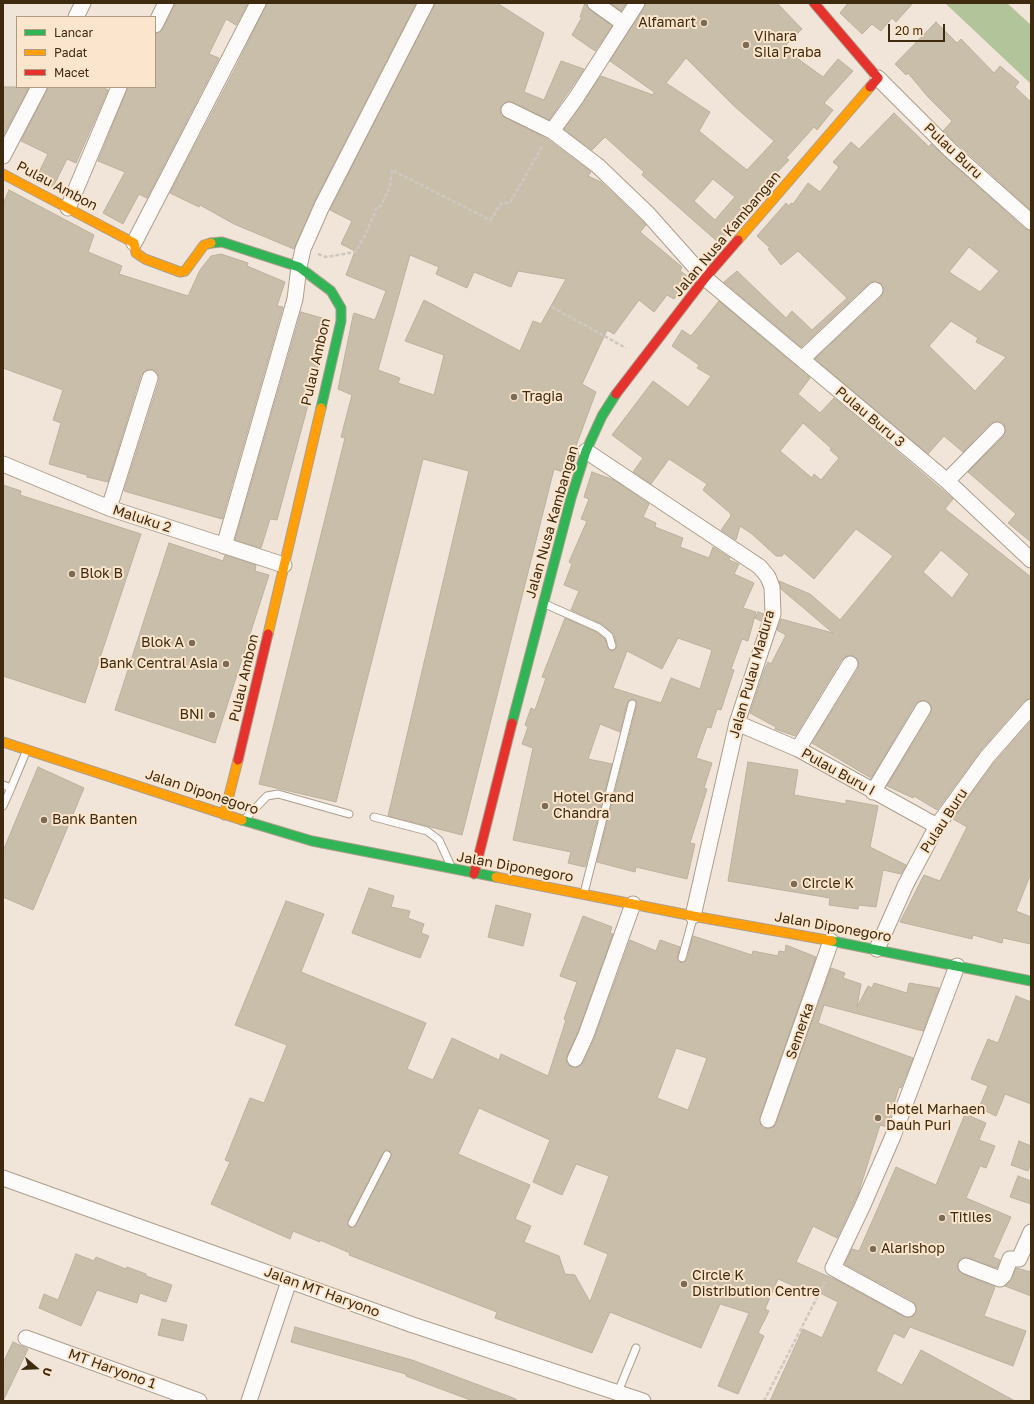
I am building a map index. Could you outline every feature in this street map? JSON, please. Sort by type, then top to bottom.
[{"type":"street","points":[[76,16],[83,3]]},
{"type":"street","points":[[156,23],[166,3]]},
{"type":"street","points":[[134,243],[258,3]]},
{"type":"street","points":[[224,546],[295,299],[298,267],[303,249],[322,206],[426,3]]},
{"type":"street","points":[[595,3],[623,23]]},
{"type":"street","points":[[552,131],[576,98],[637,3]]},
{"type":"street","points":[[814,3],[878,78]]},
{"type":"street","name":"Pulau Buru","points":[[878,78],[950,150],[1031,222]]},
{"type":"street","name":"Jalan Nusa Kambangan","points":[[474,874],[502,756],[571,498],[586,451],[602,416],[705,278],[878,78]]},
{"type":"street","points":[[3,156],[38,88]]},
{"type":"street","points":[[68,208],[119,88]]},
{"type":"street","name":"Pulau Buru 3","points":[[509,110],[552,131],[598,166],[642,208],[705,278],[947,481],[1031,560]]},
{"type":"street","name":"Pulau Ambon","points":[[3,174],[134,243],[136,253],[146,259],[180,272],[188,268],[204,245],[222,242],[298,267],[331,291],[341,308],[341,321],[239,761],[224,815]]},
{"type":"street","points":[[802,360],[875,290]]},
{"type":"street","points":[[109,508],[150,378]]},
{"type":"street","points":[[947,481],[997,430]]},
{"type":"street","name":"Jalan Pulau Madura","points":[[586,451],[760,567],[768,577],[772,587],[772,614],[737,723],[693,916]]},
{"type":"street","name":"Maluku 2","points":[[3,464],[109,508],[284,565]]},
{"type":"street","points":[[798,749],[850,664]]},
{"type":"street","name":"Pulau Buru","points":[[877,949],[906,884],[937,826],[987,757],[1031,707]]},
{"type":"street","points":[[873,792],[922,709]]},
{"type":"street","name":"Pulau Buru I","points":[[737,723],[798,749],[873,792],[937,826]]},
{"type":"street","name":"Jalan Diponegoro","points":[[3,742],[224,815],[312,841],[452,870],[877,949],[1031,981]]},
{"type":"street","points":[[575,1059],[586,1035],[633,904]]},
{"type":"street","name":"Semerka","points":[[768,1120],[831,941]]},
{"type":"street","points":[[908,1309],[833,1268],[863,1205],[893,1136],[957,966]]},
{"type":"street","name":"Jalan MT Haryono","points":[[3,1178],[413,1325],[643,1401]]},
{"type":"street","points":[[966,1266],[1000,1279],[1004,1275],[1010,1259],[1017,1260],[1021,1256],[1031,1232]]},
{"type":"street","points":[[249,1401],[289,1280]]},
{"type":"street","name":"MT Haryono 1","points":[[26,1338],[199,1401]]},
{"type":"lane","points":[[543,604],[599,628],[608,636],[612,646]]},
{"type":"lane","points":[[584,894],[632,704]]},
{"type":"lane","points":[[3,806],[27,750]]},
{"type":"lane","points":[[3,785],[10,788]]},
{"type":"lane","points":[[243,820],[267,796],[278,794],[349,814]]},
{"type":"lane","points":[[374,818],[427,831],[439,840],[452,870]]},
{"type":"lane","points":[[682,958],[693,916]]},
{"type":"lane","points":[[352,1223],[387,1155]]},
{"type":"lane","points":[[618,1392],[636,1348]]},
{"type":"path","points":[[303,249],[326,257],[355,252],[365,236],[377,207],[380,206],[390,186],[392,170],[490,220],[502,203],[510,203],[552,131]]},
{"type":"path","points":[[552,307],[644,358]]},
{"type":"path","points":[[764,1401],[833,1268]]},
{"type":"shaded area","points":[[945,3],[1007,3],[1031,25],[1031,84]]},
{"type":"building","points":[[175,3],[248,3],[236,25],[226,19],[209,54],[219,58],[147,198],[139,194],[123,224],[103,213],[125,172],[98,161],[128,88],[156,88],[156,33],[163,29]]},
{"type":"building","points":[[267,3],[416,3],[314,202],[294,249],[234,224],[200,205],[199,207],[170,193],[236,67]]},
{"type":"building","points":[[435,3],[497,3],[544,33],[524,92],[544,100],[561,61],[584,69],[549,120],[509,101],[501,106],[501,115],[547,139],[591,172],[588,176],[601,182],[646,225],[640,232],[682,267],[680,271],[690,278],[674,299],[667,295],[654,312],[639,300],[614,334],[607,330],[582,384],[596,392],[566,473],[554,469],[462,835],[388,816],[469,471],[423,459],[336,802],[259,784],[345,438],[341,437],[352,395],[338,389],[353,316],[354,313],[375,320],[386,291],[346,275],[355,251],[341,244],[352,221],[330,210]],"holes":[[[410,255],[439,267],[436,274],[467,288],[474,272],[511,287],[518,271],[566,279],[541,324],[533,321],[520,351],[424,300],[405,341],[444,355],[434,395],[398,383],[400,378],[378,370]]]},
{"type":"building","points":[[585,3],[590,10],[612,26],[595,51],[572,35],[582,17],[580,17]]},
{"type":"building","points":[[610,3],[626,3],[621,11]]},
{"type":"building","points":[[646,3],[777,3],[802,29],[783,48],[823,77],[838,59],[853,71],[824,103],[833,110],[817,130],[814,127],[786,158],[789,160],[765,185],[768,187],[719,243],[642,175],[644,172],[605,137],[592,150],[564,129],[601,76],[653,95],[654,92],[610,61]],"holes":[[[686,58],[734,106],[774,141],[747,170],[699,131],[710,112],[666,83]],[[713,179],[735,197],[715,220],[694,201]]]},
{"type":"building","points":[[848,3],[913,3],[896,22],[892,18],[881,31],[872,24],[862,34],[840,13]]},
{"type":"building","points":[[936,22],[957,43],[961,39],[994,73],[1000,66],[1019,82],[1015,87],[1031,102],[1031,210],[943,131],[952,121],[928,97],[908,73],[906,75],[895,64]]},
{"type":"building","points":[[3,87],[28,88],[4,134]]},
{"type":"building","points":[[48,88],[104,88],[108,90],[76,163],[67,159],[53,187],[36,178],[48,154],[21,141]]},
{"type":"building","points":[[894,113],[929,147],[931,144],[1025,229],[1031,231],[1031,542],[1008,523],[1016,514],[968,472],[1004,436],[1006,428],[1003,423],[999,421],[991,423],[963,452],[944,436],[928,454],[815,359],[881,297],[884,288],[881,284],[873,281],[869,283],[801,347],[724,282],[737,271],[786,318],[792,311],[812,330],[847,298],[798,251],[781,265],[768,249],[770,248],[757,236],[786,203],[789,206],[791,203],[793,204],[808,183],[820,192],[839,167],[833,162],[851,142],[859,149]],"holes":[[[969,247],[999,271],[980,292],[949,272]],[[951,321],[978,338],[976,342],[1006,357],[975,391],[929,346]]]},
{"type":"building","points":[[9,190],[94,235],[88,252],[122,266],[119,274],[188,296],[200,270],[211,256],[221,254],[248,263],[247,266],[285,282],[277,306],[283,307],[222,519],[124,491],[159,381],[159,376],[153,370],[148,369],[141,375],[108,482],[87,477],[87,475],[49,464],[61,423],[53,420],[63,390],[3,368],[3,204]]},
{"type":"building","points":[[719,301],[810,378],[798,394],[820,413],[834,398],[953,499],[945,509],[1031,577],[1031,698],[1024,701],[980,751],[937,810],[914,796],[913,798],[887,786],[931,714],[931,705],[927,701],[919,701],[915,704],[871,778],[812,743],[858,669],[858,660],[854,656],[846,656],[842,659],[795,736],[775,729],[776,727],[750,713],[768,662],[771,664],[786,635],[777,630],[781,619],[833,633],[781,589],[779,581],[810,594],[840,620],[893,556],[856,529],[814,579],[784,553],[782,556],[776,556],[752,534],[740,526],[736,540],[721,530],[731,516],[730,513],[703,490],[707,484],[669,459],[651,484],[633,472],[643,458],[612,435],[653,381],[688,407],[711,376],[697,368],[699,365],[672,346],[682,330],[691,336]],"holes":[[[803,423],[831,448],[830,450],[839,458],[821,480],[814,474],[812,478],[780,451]],[[941,550],[969,574],[952,598],[923,572]]]},
{"type":"building","points":[[301,312],[329,320],[315,379],[277,520],[270,519],[261,548],[235,540]]},
{"type":"building","points":[[592,472],[614,480],[649,504],[643,517],[656,523],[655,527],[683,538],[680,547],[709,558],[713,547],[730,558],[729,560],[739,564],[734,574],[754,583],[743,608],[756,612],[748,641],[742,639],[731,669],[734,670],[721,710],[717,709],[711,728],[707,727],[696,758],[712,763],[704,788],[707,789],[690,843],[695,844],[687,879],[636,867],[635,872],[597,862],[637,705],[636,701],[633,699],[627,703],[620,732],[600,724],[588,759],[612,764],[585,867],[568,863],[571,852],[513,840],[533,748],[522,744],[528,727],[525,725],[531,708],[535,710],[546,678],[542,677],[565,618],[596,632],[605,639],[609,650],[614,651],[617,647],[614,634],[602,624],[571,610],[579,591],[564,585],[572,564],[569,562],[587,521],[581,519],[589,499],[584,497]],"holes":[[[678,638],[712,650],[700,689],[671,678],[661,703],[613,688],[627,651],[662,669]]]},
{"type":"building","name":"Blok B","points":[[3,485],[21,491],[20,495],[141,534],[85,703],[3,676]]},
{"type":"building","name":"Blok A","points":[[169,543],[223,561],[225,555],[256,565],[255,571],[269,575],[215,743],[115,710]]},
{"type":"building","points":[[758,612],[764,614],[761,621],[755,618]]},
{"type":"building","points":[[1031,721],[1031,873],[1016,911],[1031,917],[1031,944],[1003,938],[1002,943],[973,935],[972,939],[900,922],[924,875],[940,881],[967,827],[953,819],[994,763]]},
{"type":"building","points":[[748,762],[798,770],[794,795],[846,804],[846,800],[878,806],[870,847],[906,865],[901,874],[883,870],[876,907],[859,905],[858,909],[829,905],[830,898],[728,881]]},
{"type":"building","name":"Bank Banten","points":[[38,767],[84,788],[33,910],[3,897],[3,851]]},
{"type":"building","points":[[369,888],[394,896],[391,907],[410,911],[408,918],[424,924],[421,933],[429,936],[420,958],[352,933]]},
{"type":"building","points":[[286,901],[324,914],[301,972],[426,1023],[407,1069],[433,1080],[452,1038],[499,1060],[501,1054],[548,1076],[566,1020],[564,1019],[577,982],[560,976],[583,916],[612,927],[610,933],[613,934],[578,1032],[567,1056],[567,1064],[576,1068],[583,1063],[594,1039],[630,940],[656,951],[660,940],[680,947],[677,959],[681,963],[687,960],[693,936],[752,955],[753,951],[778,956],[779,951],[785,952],[786,945],[816,957],[760,1117],[761,1126],[765,1129],[774,1127],[776,1123],[831,968],[845,973],[843,978],[861,984],[857,1007],[868,986],[872,988],[874,983],[907,993],[909,983],[939,988],[923,1031],[824,1005],[818,1023],[913,1058],[901,1088],[899,1087],[887,1127],[880,1125],[858,1194],[837,1238],[813,1226],[796,1262],[836,1280],[904,1317],[913,1316],[917,1309],[913,1301],[845,1264],[852,1249],[859,1251],[896,1167],[936,1185],[965,1114],[986,1123],[979,1140],[995,1146],[986,1168],[980,1166],[966,1198],[1011,1217],[993,1257],[1000,1260],[997,1268],[965,1257],[960,1259],[957,1267],[963,1274],[995,1287],[984,1316],[1026,1331],[1013,1366],[910,1327],[904,1338],[894,1333],[876,1371],[902,1385],[921,1350],[1015,1401],[770,1401],[803,1329],[822,1338],[838,1302],[812,1289],[810,1293],[778,1279],[765,1309],[769,1311],[758,1333],[764,1336],[738,1394],[718,1386],[749,1313],[720,1304],[701,1348],[610,1312],[592,1353],[495,1318],[497,1312],[349,1255],[350,1253],[320,1240],[320,1242],[293,1231],[290,1239],[211,1204],[230,1162],[225,1160],[250,1098],[264,1103],[287,1045],[235,1025]],"holes":[[[676,1048],[707,1058],[688,1110],[657,1098]],[[479,1108],[550,1140],[533,1182],[562,1195],[576,1164],[609,1176],[584,1244],[608,1254],[590,1302],[575,1275],[565,1274],[559,1256],[524,1242],[531,1226],[515,1219],[530,1185],[458,1154]],[[386,1150],[391,1152],[391,1157],[356,1225],[350,1228],[348,1221],[383,1153]]]},
{"type":"building","points":[[496,905],[531,914],[523,946],[488,937]]},
{"type":"building","points":[[1016,996],[1031,1002],[1031,1104],[1005,1094],[996,1116],[979,1108],[988,1086],[971,1079],[988,1039],[998,1043]]},
{"type":"building","points":[[1019,1141],[1031,1146],[1031,1163],[1028,1171],[1011,1165]]},
{"type":"building","points":[[1018,1176],[1031,1181],[1031,1204],[1010,1197]]},
{"type":"building","points":[[76,1254],[94,1261],[96,1257],[126,1269],[127,1267],[146,1274],[146,1276],[172,1285],[166,1302],[140,1293],[137,1303],[97,1290],[81,1326],[39,1308],[44,1294],[58,1300]]},
{"type":"building","points":[[1016,1268],[1031,1272],[1031,1296],[1005,1286],[1012,1278]]},
{"type":"building","points":[[162,1319],[187,1325],[183,1341],[158,1335]]},
{"type":"building","points":[[295,1327],[412,1360],[516,1399],[516,1401],[473,1401],[406,1376],[406,1374],[291,1342]]},
{"type":"building","points":[[13,1342],[28,1349],[3,1401],[3,1363]]},
{"type":"traffic: fast","points":[[211,243],[222,242],[299,267],[331,291],[341,308],[341,321],[321,408]]},
{"type":"traffic: fast","points":[[512,723],[571,498],[586,451],[602,416],[616,394]]},
{"type":"traffic: fast","points":[[242,820],[312,841],[496,877]]},
{"type":"traffic: fast","points":[[832,941],[1031,981]]},
{"type":"traffic: slow","points":[[738,240],[870,87]]},
{"type":"traffic: slow","points":[[3,174],[134,243],[136,253],[145,259],[180,272],[185,271],[204,245],[211,243]]},
{"type":"traffic: slow","points":[[268,634],[321,408]]},
{"type":"traffic: slow","points":[[3,742],[242,820]]},
{"type":"traffic: slow","points":[[224,815],[238,760]]},
{"type":"traffic: slow","points":[[496,877],[693,916],[832,941]]},
{"type":"traffic: jam","points":[[814,3],[878,78],[870,87]]},
{"type":"traffic: jam","points":[[616,394],[705,278],[738,240]]},
{"type":"traffic: jam","points":[[238,760],[268,634]]},
{"type":"traffic: jam","points":[[474,874],[512,723]]},
{"type":"place","name":"Alfamart","points":[[704,23]]},
{"type":"place","name":"Vihara Sila Praba","points":[[746,45]]},
{"type":"place","name":"Tragia","points":[[514,397]]},
{"type":"place","name":"Blok B","points":[[72,574]]},
{"type":"place","name":"Blok A","points":[[192,643]]},
{"type":"place","name":"Bank Central Asia","points":[[226,664]]},
{"type":"place","name":"BNI","points":[[212,715]]},
{"type":"place","name":"Hotel Grand Chandra","points":[[545,806]]},
{"type":"place","name":"Bank Banten","points":[[44,820]]},
{"type":"place","name":"Circle K","points":[[794,884]]},
{"type":"place","name":"Hotel Marhaen Dauh Puri","points":[[878,1118]]},
{"type":"place","name":"Titiles","points":[[942,1218]]},
{"type":"place","name":"Alarishop","points":[[873,1249]]},
{"type":"place","name":"Circle K Distribution Centre","points":[[684,1284]]}]
